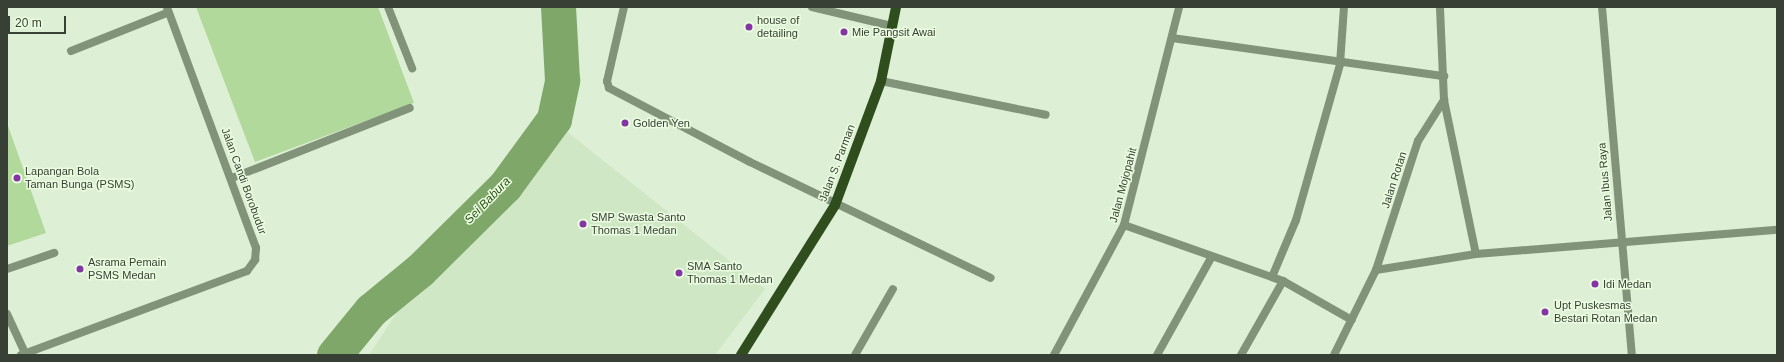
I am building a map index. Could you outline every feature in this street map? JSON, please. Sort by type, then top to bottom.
[{"type":"main road","name":"Jalan S. Parman","points":[[741,355],[835,205],[881,81],[896,7]]},
{"type":"street","points":[[388,7],[412,68]]},
{"type":"street","points":[[624,7],[607,81],[609,88],[835,205],[991,278]]},
{"type":"street","points":[[812,7],[892,26]]},
{"type":"street","name":"Jalan Mojopahit","points":[[1054,355],[1124,225],[1179,7]]},
{"type":"street","points":[[1272,277],[1296,220],[1340,64],[1344,7]]},
{"type":"street","points":[[1440,7],[1444,100],[1476,254]]},
{"type":"street","name":"Jalan Ibus Raya","points":[[1602,7],[1632,355]]},
{"type":"street","points":[[71,51],[168,10]]},
{"type":"street","name":"Jalan Candi Borobudur","points":[[23,354],[247,271],[255,260],[256,248],[232,178],[168,10]]},
{"type":"street","points":[[1172,38],[1340,64],[1444,76]]},
{"type":"street","points":[[881,81],[1046,114]]},
{"type":"street","name":"Jalan Rotan","points":[[1334,355],[1376,270],[1418,141],[1444,100]]},
{"type":"street","points":[[232,178],[410,108]]},
{"type":"street","points":[[1124,225],[1211,258],[1283,281],[1352,320]]},
{"type":"street","points":[[1376,270],[1476,254],[1777,230]]},
{"type":"street","points":[[7,269],[54,253]]},
{"type":"street","points":[[1157,355],[1211,258]]},
{"type":"street","points":[[1241,355],[1283,281]]},
{"type":"street","points":[[855,355],[893,289]]},
{"type":"street","points":[[7,314],[23,354]]},
{"type":"shaded area","name":"SMP Swasta Santo Thomas 1 Medan","points":[[566,131],[765,289],[715,355],[369,355],[403,303],[464,244]]},
{"type":"green space","points":[[196,7],[378,7],[414,103],[255,162]]},
{"type":"green space","name":"Lapangan Bola Taman Bunga (PSMS)","points":[[7,123],[46,233],[7,246]]},
{"type":"waterway","name":"Sei Babura","points":[[334,355],[371,310],[420,270],[505,186],[554,119],[562,80],[558,7]]},
{"type":"place","name":"house of detailing","points":[[749,27]]},
{"type":"place","name":"Mie Pangsit Awai","points":[[844,32]]},
{"type":"place","name":"Golden Yen","points":[[625,123]]},
{"type":"place","name":"Lapangan Bola Taman Bunga (PSMS)","points":[[17,178]]},
{"type":"place","name":"SMP Swasta Santo Thomas 1 Medan","points":[[583,224]]},
{"type":"place","name":"Asrama Pemain PSMS Medan","points":[[80,269]]},
{"type":"place","name":"SMA Santo Thomas 1 Medan","points":[[679,273]]},
{"type":"place","name":"Idi Medan","points":[[1595,284]]},
{"type":"place","name":"Upt Puskesmas Bestari Rotan Medan","points":[[1545,312]]}]
